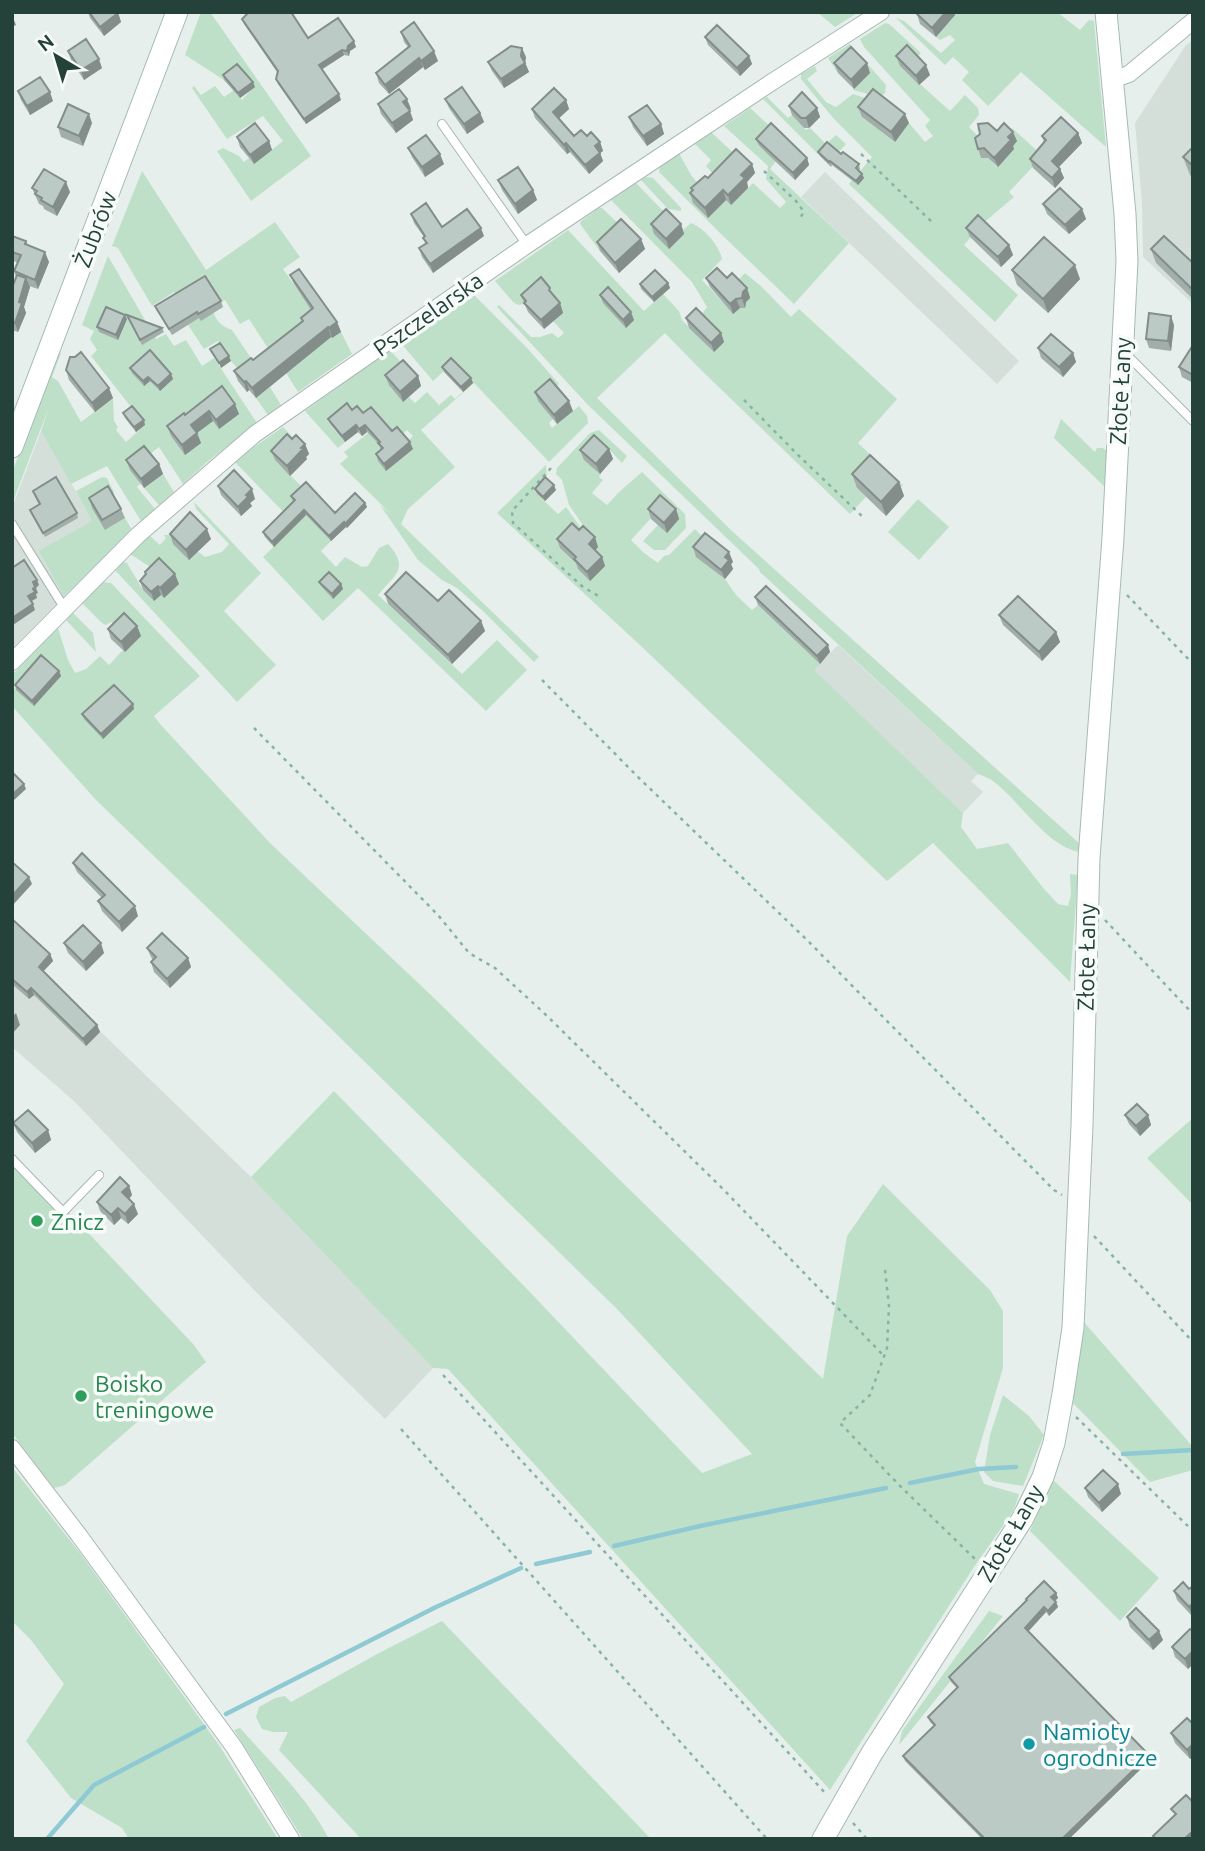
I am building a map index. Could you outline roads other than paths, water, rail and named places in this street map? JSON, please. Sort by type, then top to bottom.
[{"type":"street","name":"Żubrów","points":[[12,447],[177,12]]},
{"type":"street","name":"Pszczelarska","points":[[12,662],[138,535],[254,435],[527,245],[881,12]]},
{"type":"street","name":"Złote Łany","points":[[823,1839],[872,1753],[1018,1528],[1043,1477],[1062,1402],[1073,1328],[1089,858],[1109,585],[1127,261],[1106,12]]},
{"type":"street","points":[[1112,80],[1129,74],[1193,21]]},
{"type":"street","points":[[12,1448],[234,1746],[291,1839]]},
{"type":"lane","points":[[442,124],[527,245]]},
{"type":"lane","points":[[1122,351],[1193,421]]},
{"type":"lane","points":[[12,524],[65,609]]},
{"type":"lane","points":[[12,1160],[63,1212],[99,1175]]},
{"type":"waterway","points":[[1123,1454],[1193,1450]]},
{"type":"waterway","points":[[910,1483],[979,1469],[1016,1467]]},
{"type":"waterway","points":[[614,1546],[886,1488]]},
{"type":"waterway","points":[[536,1564],[590,1552]]},
{"type":"waterway","points":[[226,1714],[434,1608],[521,1568]]},
{"type":"waterway","points":[[47,1839],[94,1785],[204,1727]]},
{"type":"place","name":"Znicz","points":[[37,1221]]},
{"type":"place","name":"Boisko treningowe","points":[[81,1396]]},
{"type":"place","name":"Namioty ogrodnicze","points":[[1029,1744]]}]
